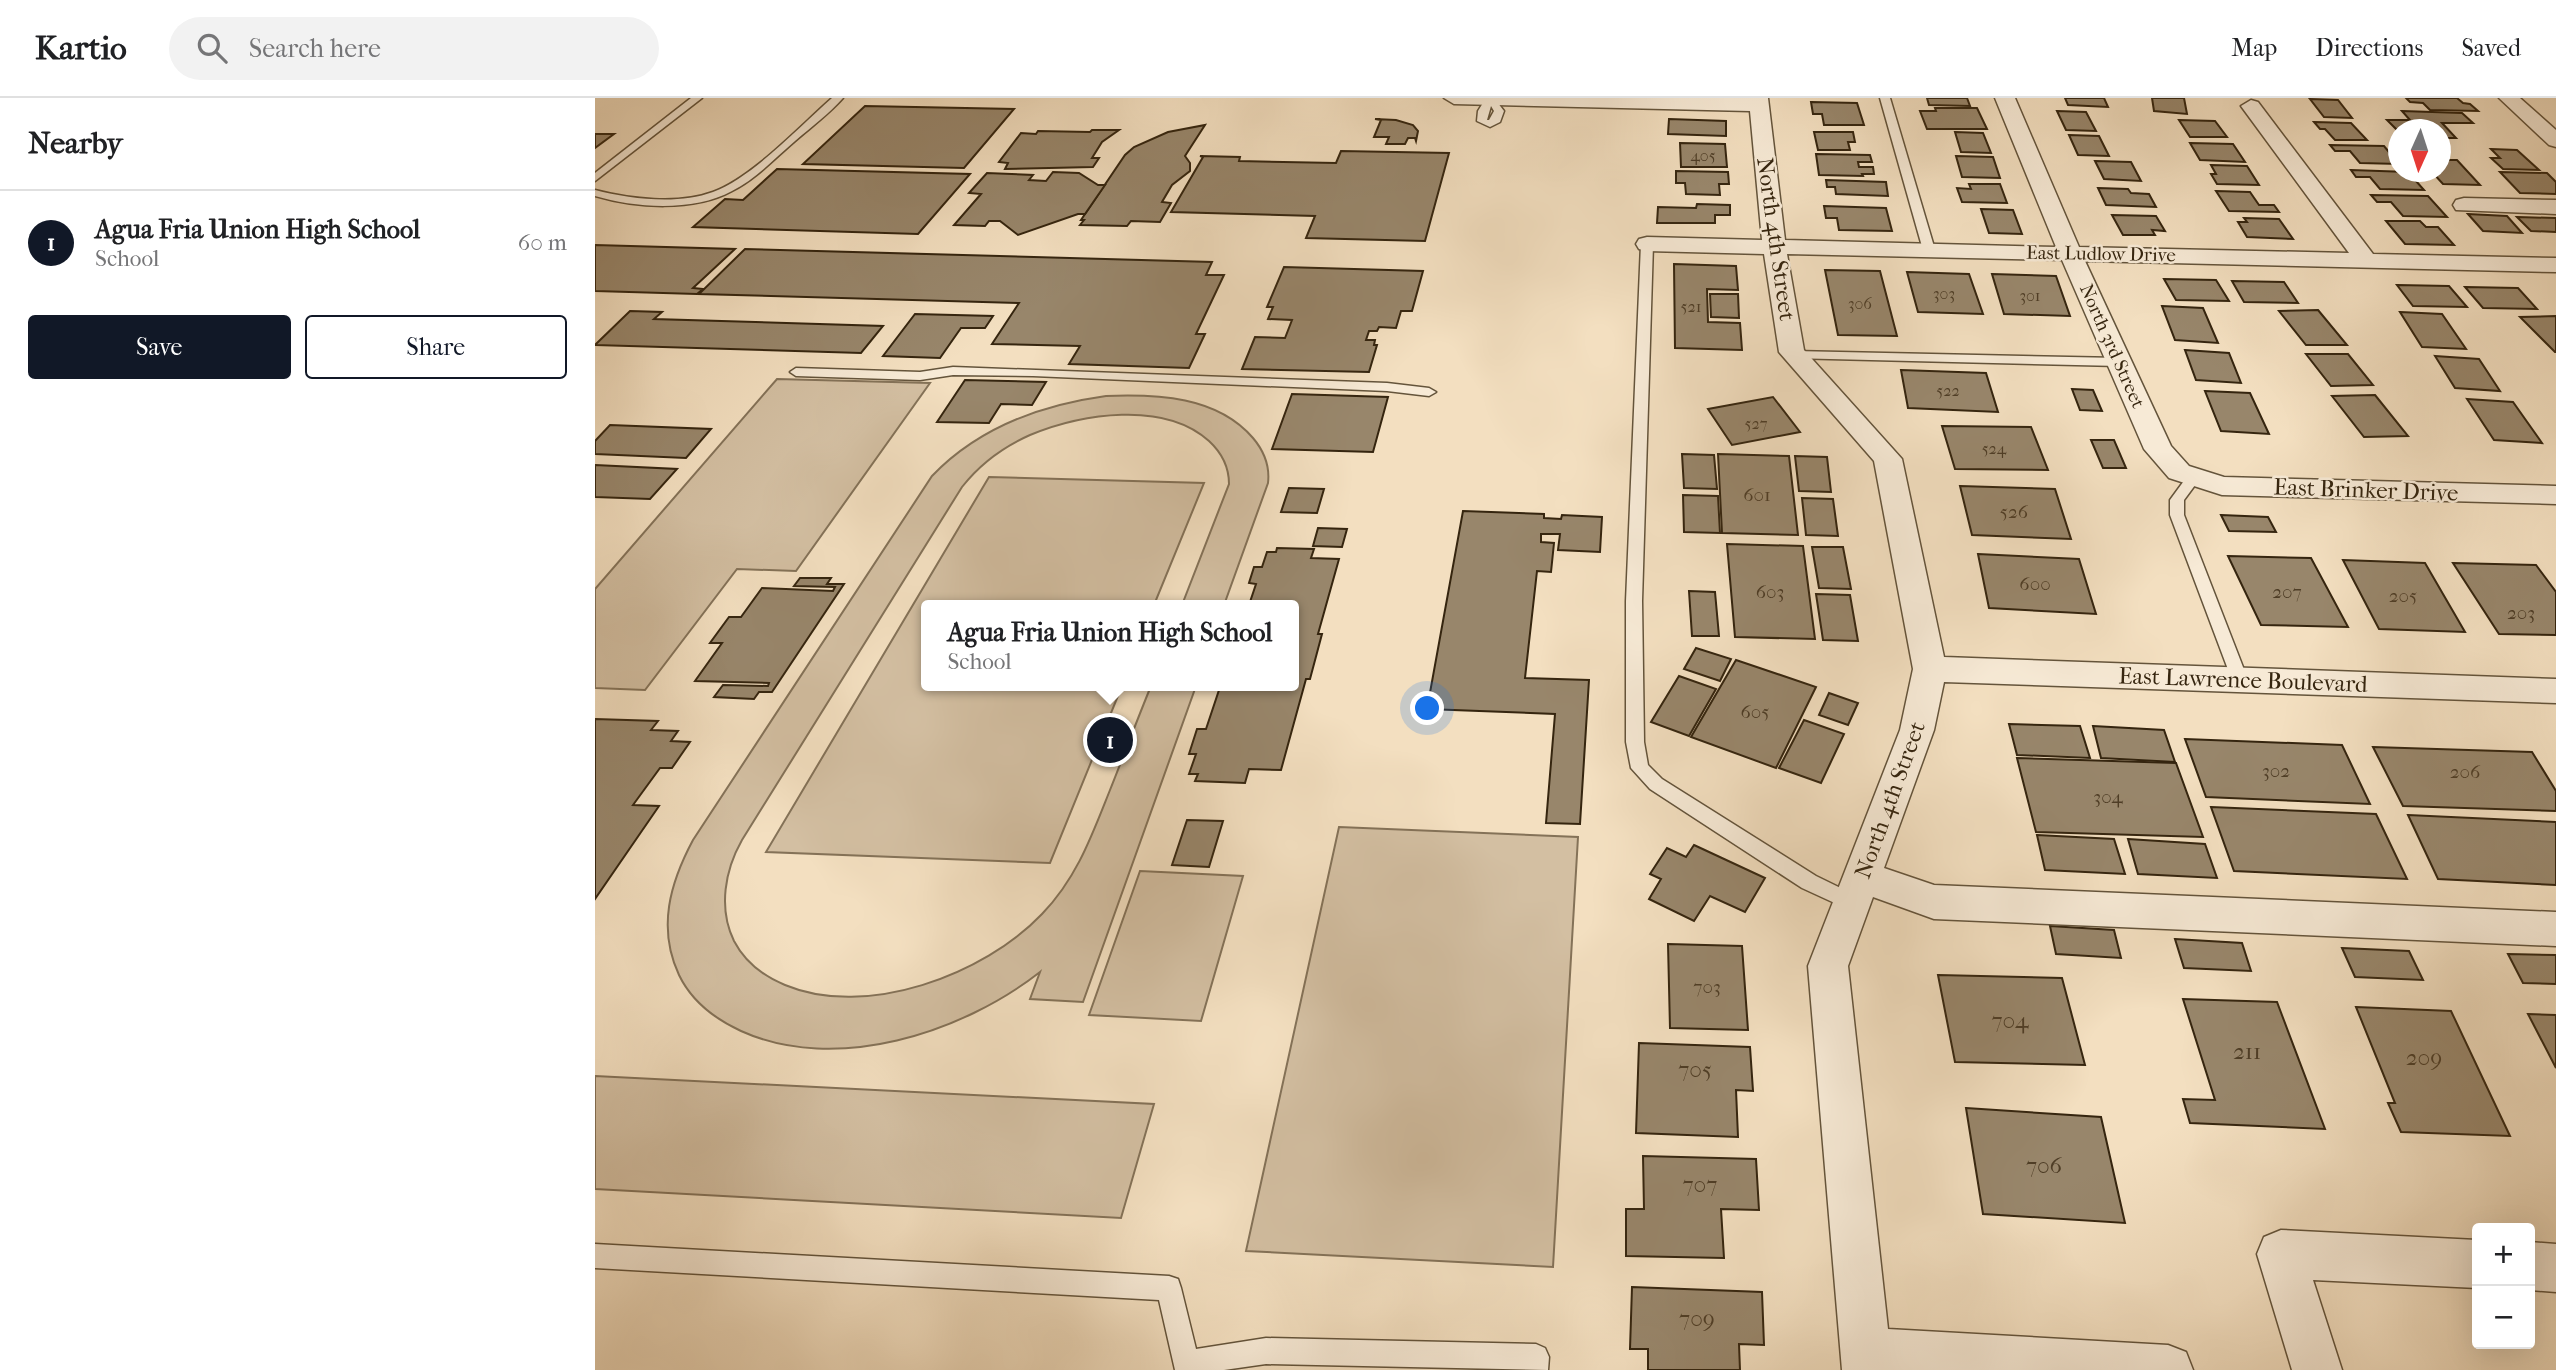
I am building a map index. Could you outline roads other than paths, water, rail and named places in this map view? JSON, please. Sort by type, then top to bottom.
[{"type":"street","points":[[1454,98],[1758,101]]},
{"type":"street","name":"North 3rd Street","points":[[2005,98],[2070,253],[2158,449],[2186,475]]},
{"type":"street","points":[[2509,98],[2556,141]]},
{"type":"street","name":"North 4th Street","points":[[1758,101],[1774,247],[1791,352],[1888,460],[1930,669],[1917,730],[1828,966],[1866,1362]]},
{"type":"street","points":[[2251,106],[2366,260]]},
{"type":"street","points":[[2464,205],[2556,207]]},
{"type":"street","name":"East Ludlow Drive","points":[[1647,244],[2556,265]]},
{"type":"street","name":"East Brinker Drive","points":[[2186,475],[2222,486],[2556,495]]},
{"type":"street","name":"East Lawrence Boulevard","points":[[1930,669],[2556,691]]},
{"type":"street","points":[[1857,890],[1934,902],[2556,929]]},
{"type":"street","points":[[2317,1370],[2281,1254],[2472,1264]]},
{"type":"street","points":[[2535,1266],[2556,1268]]},
{"type":"street","points":[[1866,1362],[2168,1370]]},
{"type":"lane","points":[[595,178],[697,98]]},
{"type":"lane","points":[[595,193],[627,199],[694,199],[711,196],[736,186],[838,98]]},
{"type":"lane","points":[[1885,98],[1929,250]]},
{"type":"lane","points":[[1647,244],[1634,601],[1635,742],[1640,768],[1656,784],[1809,882],[1857,890]]},
{"type":"lane","points":[[1794,355],[2119,362]]},
{"type":"lane","points":[[796,372],[920,376],[953,371],[1033,372],[1387,387],[1429,392]]},
{"type":"lane","points":[[2186,475],[2176,500],[2183,538],[2240,680]]},
{"type":"lane","points":[[595,1256],[1169,1288],[1188,1367],[1266,1351],[1535,1357],[1535,1370]]},
{"type":"place","name":"Agua Fria Union High School","points":[[1110,740]]}]
